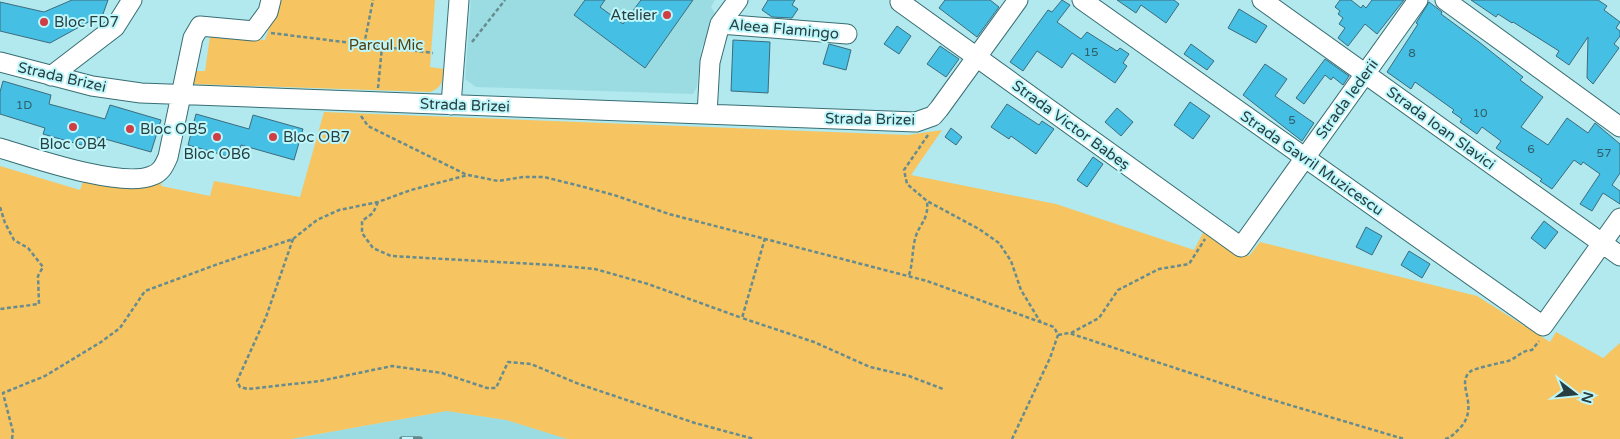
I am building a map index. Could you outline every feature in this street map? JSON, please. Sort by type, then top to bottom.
[{"type":"street","points":[[51,76],[115,27],[132,0]]},
{"type":"street","points":[[0,148],[81,172],[130,178],[150,177],[162,170],[168,157],[194,38],[200,26],[254,32],[268,12],[271,0]]},
{"type":"street","points":[[451,105],[459,0]]},
{"type":"street","points":[[707,114],[710,62],[720,24],[738,0]]},
{"type":"street","points":[[931,121],[1018,0]]},
{"type":"street","name":"Strada Gavril Muzicescu","points":[[1082,0],[1542,326]]},
{"type":"street","name":"Strada Ioan Slavici","points":[[1262,0],[1620,256]]},
{"type":"street","name":"Strada Iederii","points":[[1241,247],[1418,0]]},
{"type":"street","points":[[1445,0],[1620,127]]},
{"type":"street","name":"Strada Victor Babeș","points":[[900,2],[1241,247]]},
{"type":"street","name":"Aleea Flamingo","points":[[720,24],[847,34]]},
{"type":"street","name":"Strada Brizei","points":[[0,62],[92,86],[141,93],[182,96],[905,122],[931,121]]},
{"type":"street","points":[[1542,326],[1620,218]]},
{"type":"path","points":[[364,45],[373,0]]},
{"type":"path","points":[[467,48],[505,0]]},
{"type":"path","points":[[254,32],[433,53]]},
{"type":"path","points":[[378,92],[382,47]]},
{"type":"path","points":[[349,102],[368,126],[468,175],[498,181],[524,177],[544,177],[614,195],[669,214],[909,276],[1054,327],[1058,334],[1050,358],[1012,439]]},
{"type":"path","points":[[931,121],[927,136],[904,170],[907,184],[927,201],[980,229],[999,243],[1011,262],[1021,290],[1041,323]]},
{"type":"path","points":[[12,439],[13,432],[3,393],[45,376],[101,342],[120,328],[145,291],[293,239],[317,220],[339,210],[378,202],[411,190],[468,175]]},
{"type":"path","points":[[909,276],[913,264],[914,241],[925,223],[928,210],[927,201]]},
{"type":"path","points":[[378,202],[373,213],[362,221],[362,233],[372,248],[391,256],[595,269],[648,284],[814,342],[870,367],[909,376],[943,389]]},
{"type":"path","points":[[0,207],[4,223],[14,240],[28,248],[43,268],[38,276],[39,304],[0,309]]},
{"type":"path","points":[[1058,334],[1069,333],[1100,318],[1118,290],[1159,270],[1189,264],[1212,227]]},
{"type":"path","points":[[742,318],[765,238]]},
{"type":"path","points":[[293,239],[266,317],[238,380],[240,386],[248,389],[320,380],[392,366],[442,373],[487,388],[496,388],[508,362],[531,364],[588,387],[695,423],[754,439]]},
{"type":"path","points":[[1445,439],[1451,437],[1464,423],[1470,412],[1464,386],[1465,378],[1472,370],[1509,361],[1525,350],[1532,350],[1538,343],[1542,326]]},
{"type":"path","points":[[1069,333],[1266,398],[1404,439]]},
{"type":"shaded area","points":[[471,0],[715,0],[711,7],[716,15],[701,49],[697,87],[693,94],[476,87],[465,79]]},
{"type":"shaded area","points":[[447,411],[506,420],[568,439],[68,439],[303,437]]},
{"type":"green space","name":"Parcul Mic","points":[[279,0],[435,0],[430,67],[444,69],[441,84],[430,92],[192,84],[194,71],[205,71],[210,36],[265,40]]},
{"type":"green space","points":[[324,112],[908,135],[942,130],[911,175],[1056,204],[1194,250],[1204,231],[1249,256],[1260,242],[1477,296],[1550,342],[1556,332],[1603,358],[1620,343],[1620,439],[567,439],[506,420],[447,411],[291,439],[0,439],[0,166],[80,190],[85,176],[163,174],[161,186],[210,196],[214,181],[300,197]]},
{"type":"building","name":"Bloc FD7","points":[[72,0],[108,0],[103,14],[50,43],[0,31],[0,2],[44,12]]},
{"type":"building","points":[[585,0],[605,0],[600,7],[623,24],[641,0],[693,0],[645,68],[574,15]]},
{"type":"building","points":[[768,0],[795,0],[792,5],[798,9],[792,18],[772,17],[762,10]]},
{"type":"building","points":[[945,0],[990,0],[999,7],[977,37],[939,8]]},
{"type":"building","points":[[1062,0],[1070,5],[1057,22],[1081,39],[1087,32],[1117,51],[1120,48],[1129,54],[1123,63],[1127,66],[1115,83],[1072,53],[1062,68],[1037,51],[1023,71],[1010,62],[1048,10],[1052,12]]},
{"type":"building","points":[[1117,0],[1174,0],[1179,4],[1166,23],[1141,5],[1136,13]]},
{"type":"building","points":[[1340,0],[1351,0],[1361,8],[1363,5],[1366,8],[1372,0],[1404,0],[1377,34],[1365,24],[1348,46],[1338,38],[1345,28],[1339,24],[1343,18],[1338,14],[1340,11],[1335,7]]},
{"type":"building","points":[[1471,0],[1598,0],[1607,6],[1604,10],[1620,22],[1616,28],[1620,31],[1620,36],[1614,44],[1619,48],[1593,84],[1587,78],[1588,37],[1569,65],[1556,56],[1559,51],[1513,22],[1498,14],[1496,17]]},
{"type":"building","points":[[1429,2],[1442,12],[1441,14],[1523,77],[1520,80],[1543,97],[1521,127],[1548,145],[1567,118],[1588,133],[1595,123],[1620,144],[1620,173],[1612,185],[1620,191],[1620,204],[1603,193],[1592,211],[1580,204],[1600,174],[1583,162],[1581,165],[1574,160],[1552,189],[1540,181],[1542,179],[1496,148],[1501,141],[1482,127],[1477,134],[1460,122],[1462,119],[1452,112],[1454,110],[1415,82],[1411,89],[1387,72],[1418,24],[1416,23]]},
{"type":"building","points":[[1239,9],[1267,26],[1256,43],[1228,28]]},
{"type":"building","points":[[897,26],[911,36],[899,54],[884,44]]},
{"type":"building","points":[[733,40],[770,42],[768,93],[731,91]]},
{"type":"building","points":[[829,44],[851,50],[846,70],[823,64]]},
{"type":"building","points":[[1191,44],[1214,61],[1207,70],[1184,54]]},
{"type":"building","points":[[940,46],[959,59],[946,77],[927,64]]},
{"type":"building","points":[[1325,59],[1349,76],[1343,85],[1333,77],[1331,80],[1325,75],[1304,104],[1296,98]]},
{"type":"building","points":[[1265,64],[1287,79],[1275,96],[1314,123],[1302,141],[1243,95]]},
{"type":"building","points":[[3,81],[51,95],[49,104],[105,119],[110,105],[161,120],[151,152],[98,137],[95,149],[43,134],[45,128],[0,114],[0,92]]},
{"type":"building","points":[[1190,102],[1210,116],[1193,139],[1174,125]]},
{"type":"building","points":[[1007,104],[1039,125],[1042,121],[1054,129],[1036,154],[1011,136],[1009,139],[991,127]]},
{"type":"building","points":[[1117,108],[1133,122],[1121,136],[1105,122]]},
{"type":"building","points":[[196,114],[249,129],[253,115],[303,129],[294,160],[241,145],[237,159],[188,145]]},
{"type":"building","points":[[951,128],[962,137],[956,145],[945,137]]},
{"type":"building","points":[[1093,157],[1103,164],[1087,187],[1077,180]]},
{"type":"building","points":[[1544,221],[1558,232],[1545,249],[1531,238]]},
{"type":"building","points":[[1366,227],[1382,236],[1372,255],[1356,247]]},
{"type":"building","points":[[1409,251],[1430,264],[1422,278],[1401,265]]},
{"type":"railway","points":[[402,439],[420,439]]},
{"type":"place","name":"Atelier","points":[[667,15]]},
{"type":"place","name":"Bloc FD7","points":[[44,22]]},
{"type":"place","name":"Bloc OB4","points":[[73,127]]},
{"type":"place","name":"Bloc OB5","points":[[130,129]]},
{"type":"place","name":"Bloc OB6","points":[[217,137]]},
{"type":"place","name":"Bloc OB7","points":[[273,137]]}]
